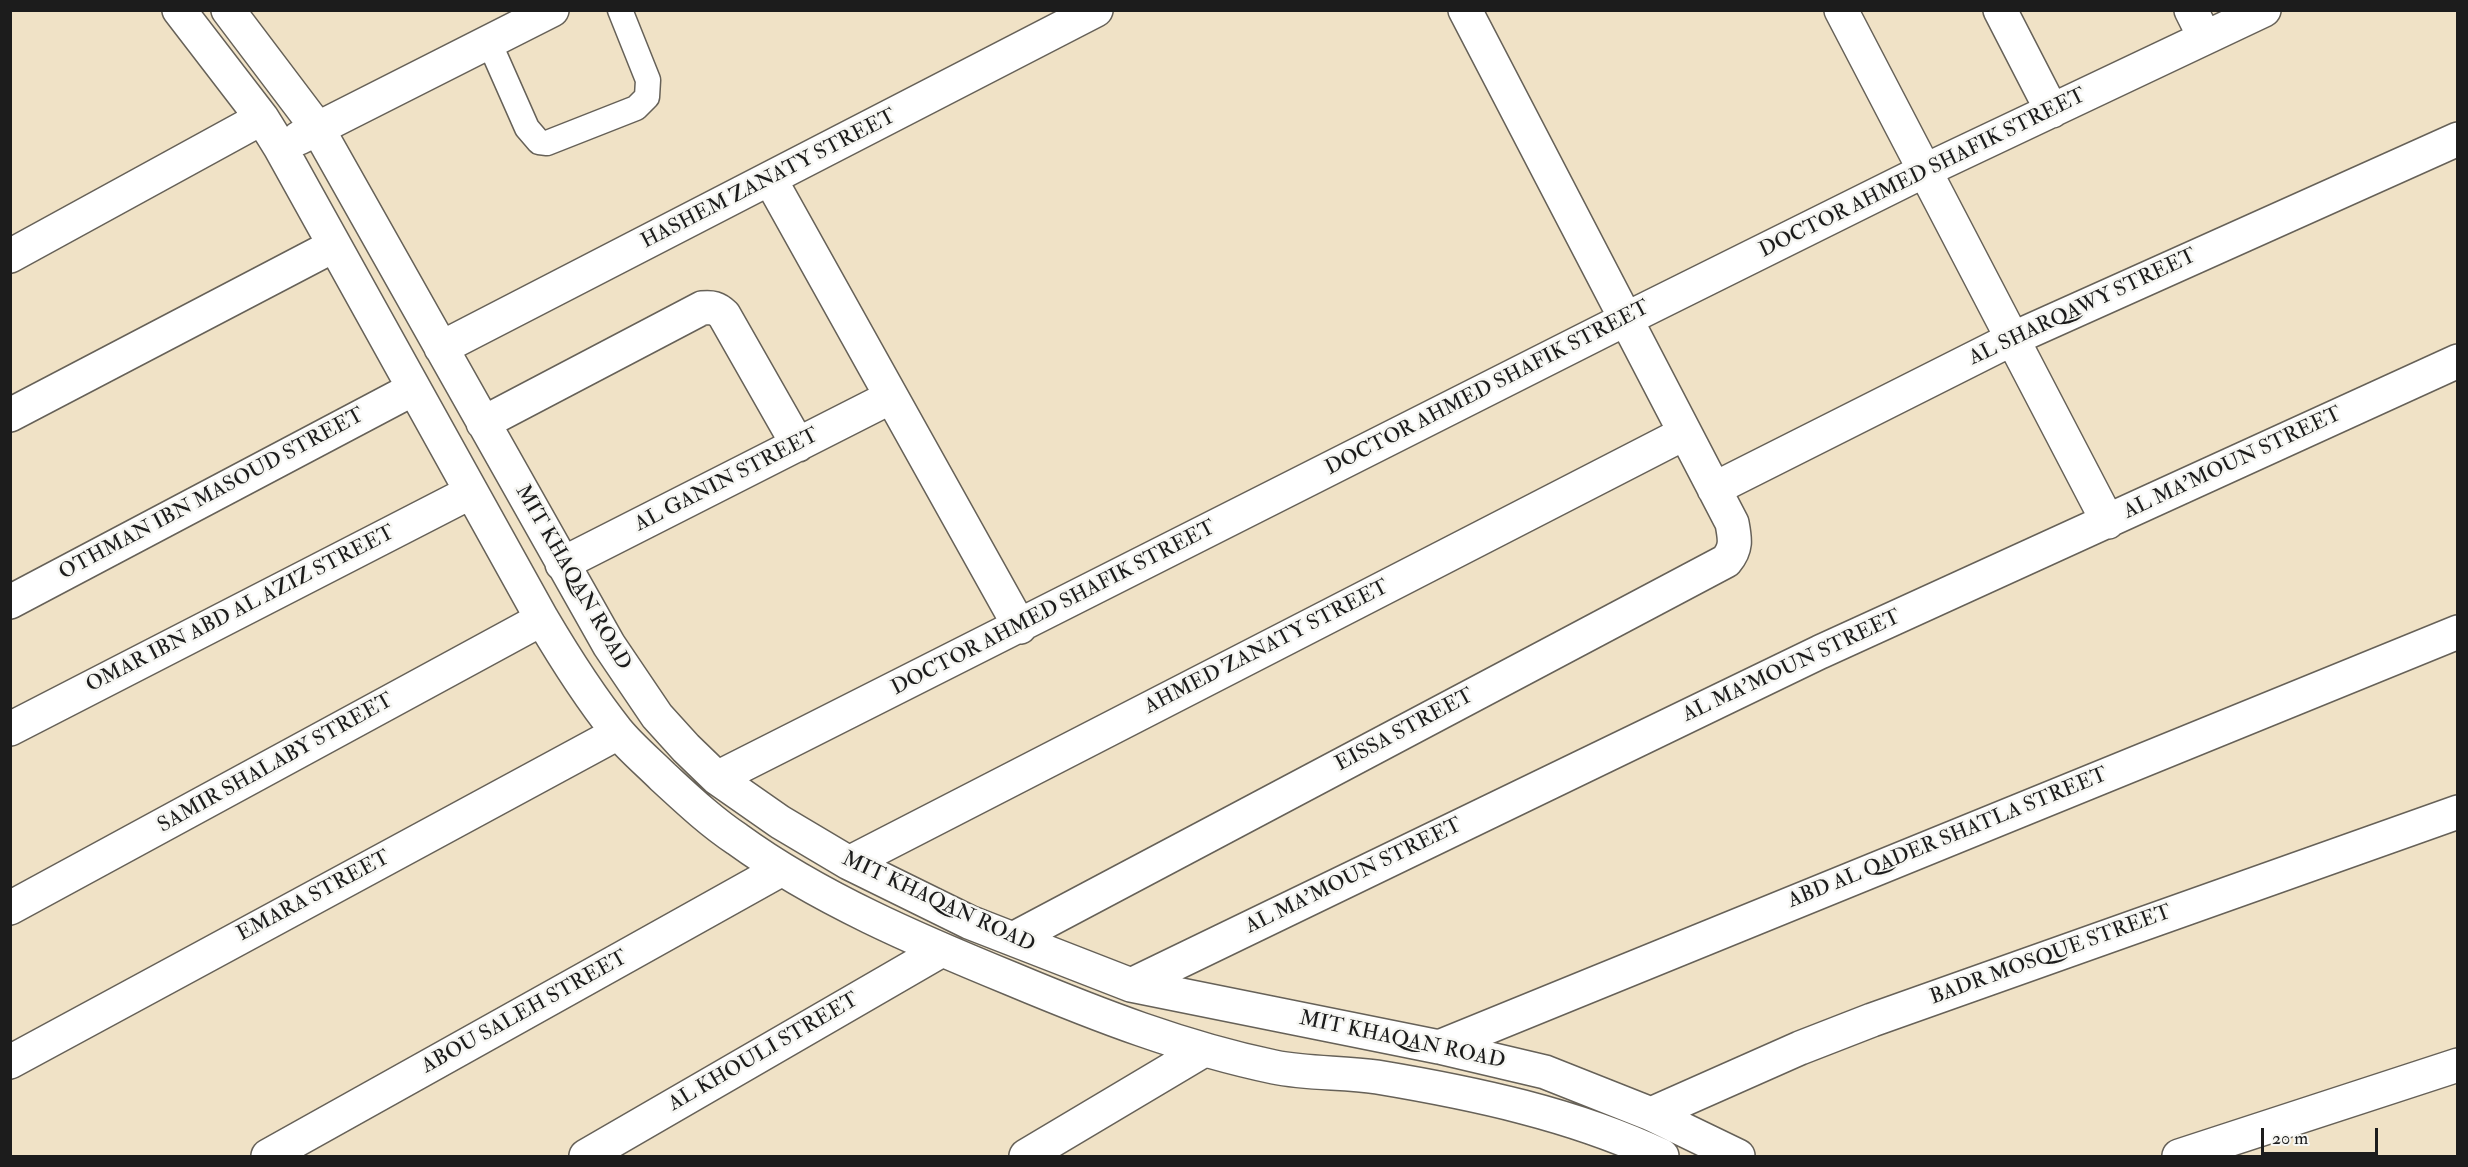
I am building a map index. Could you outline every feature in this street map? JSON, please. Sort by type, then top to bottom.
[{"type":"street","name":"MIT KHAQAN ROAD","points":[[179,10],[262,118],[280,147],[542,619],[577,676],[618,732],[693,805],[736,839],[782,869],[942,950],[1143,1031],[1204,1050],[1278,1068],[1373,1077],[1467,1093],[1558,1118],[1618,1138],[1662,1156]]},
{"type":"street","name":"MIT KHAQAN ROAD","points":[[228,10],[318,129],[562,564],[632,681],[664,724],[717,778],[780,822],[849,864],[969,922],[1131,985],[1439,1047],[1545,1072],[1651,1114],[1738,1156]]},
{"type":"street","points":[[280,147],[552,10]]},
{"type":"street","name":"HASHEM ZANATY STREET","points":[[441,348],[1096,10]]},
{"type":"street","name":"EISSA STREET","points":[[1013,939],[1726,561],[1734,551],[1735,538],[1732,523],[1466,10]]},
{"type":"street","points":[[1841,10],[2108,522]]},
{"type":"street","points":[[2000,10],[2052,111]]},
{"type":"street","name":"DOCTOR AHMED SHAFIK STREET","points":[[717,778],[1626,319],[1924,171],[2052,111],[2198,24],[2264,10]]},
{"type":"street","points":[[10,256],[262,118]]},
{"type":"street","name":"AL SHARQAWY STREET","points":[[1714,489],[2012,339],[2457,139]]},
{"type":"street","points":[[770,179],[1020,627]]},
{"type":"street","points":[[10,415],[333,246]]},
{"type":"street","points":[[483,423],[702,308],[710,307],[718,309],[724,315],[798,445]]},
{"type":"street","name":"AL MA'MOUN STREET","points":[[1131,985],[1820,652],[2457,361]]},
{"type":"street","name":"OTHMAN IBN MASOUD STREET","points":[[10,602],[413,389]]},
{"type":"street","name":"AL GANIN STREET","points":[[562,564],[891,397]]},
{"type":"street","name":"AHMED ZANATY STREET","points":[[849,864],[1685,433]]},
{"type":"street","name":"OMAR IBN ABD AL AZIZ STREET","points":[[10,729],[471,492]]},
{"type":"street","name":"SAMIR SHALABY STREET","points":[[10,908],[542,619]]},
{"type":"street","name":"ABD AL QADER SHATLA STREET","points":[[1439,1047],[2457,632]]},
{"type":"street","name":"EMARA STREET","points":[[10,1062],[618,732]]},
{"type":"street","name":"BADR MOSQUE STREET","points":[[1651,1114],[1770,1061],[1872,1020],[2457,812]]},
{"type":"street","name":"ABOU SALEH STREET","points":[[267,1156],[782,869]]},
{"type":"street","name":"AL KHOULI STREET","points":[[586,1156],[942,950]]},
{"type":"street","points":[[1026,1156],[1204,1050]]},
{"type":"street","points":[[2179,1156],[2457,1065]]},
{"type":"street","points":[[1591,1156],[1618,1138]]},
{"type":"lane","points":[[489,42],[527,128],[539,142],[547,143],[636,108],[647,97],[648,80],[620,10]]}]
